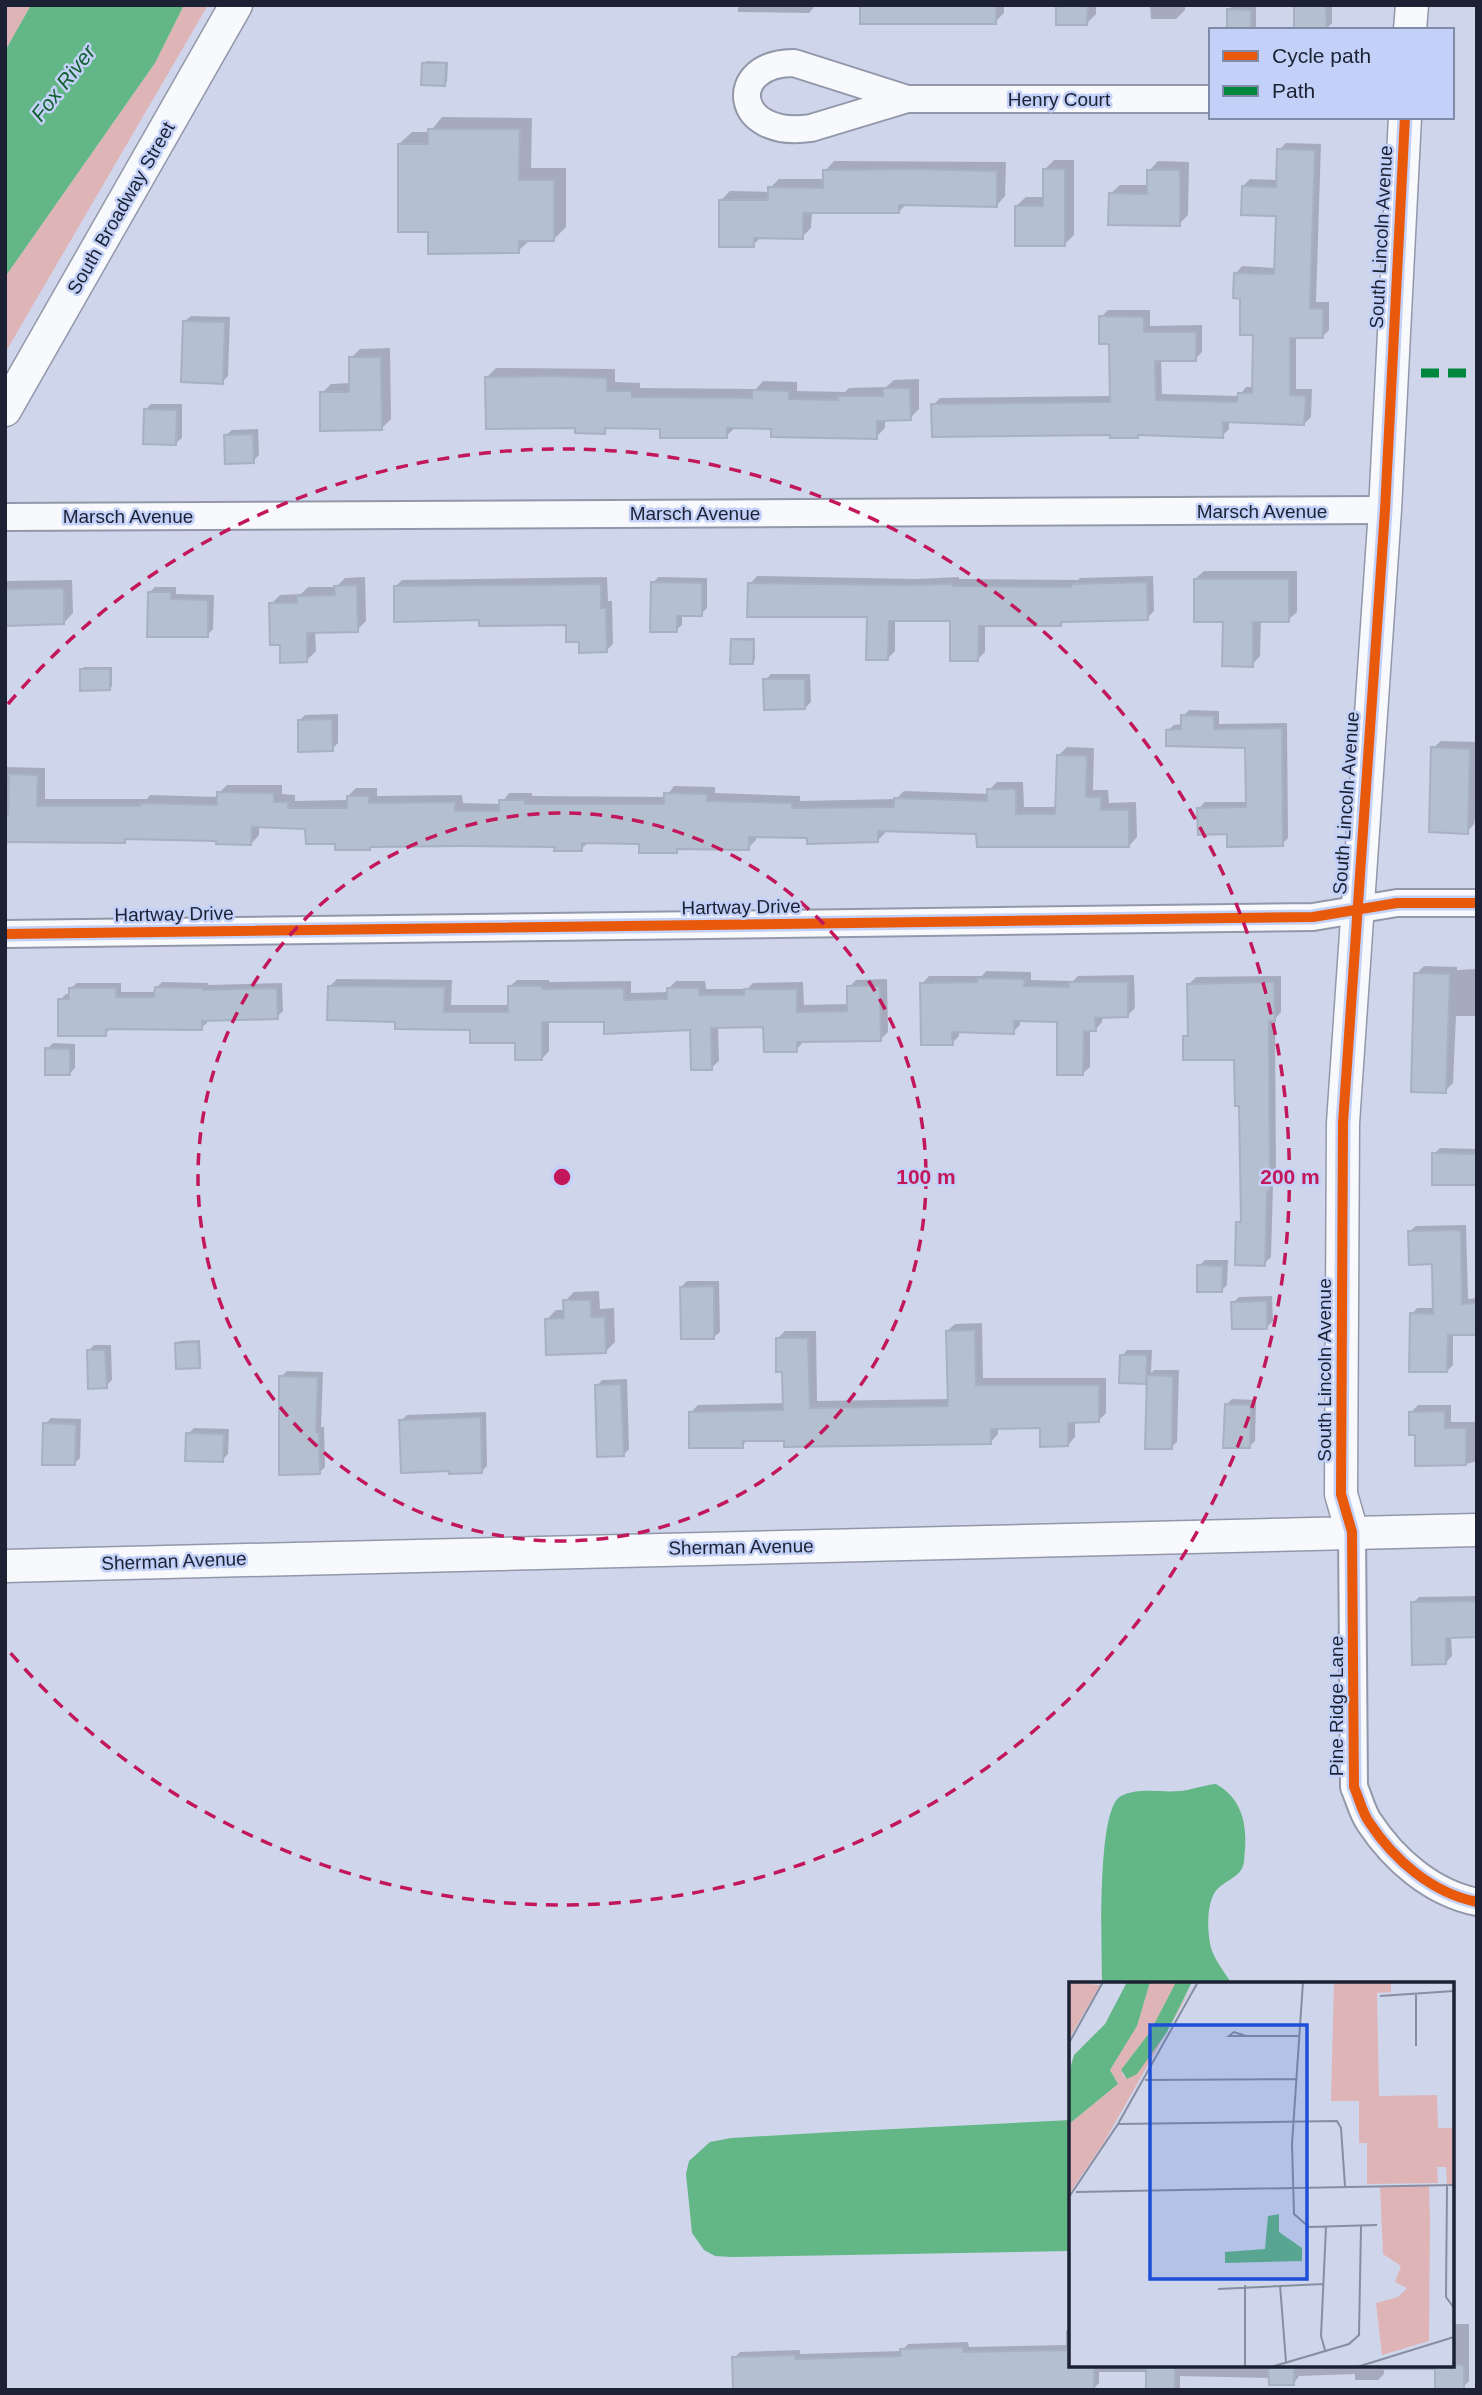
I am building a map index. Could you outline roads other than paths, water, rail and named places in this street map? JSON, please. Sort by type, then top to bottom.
[{"type":"street","name":"South Broadway Street","points":[[5,410],[236,5]]},
{"type":"street","points":[[1410,28],[1412,5]]},
{"type":"street","name":"Henry Court","points":[[907,99],[794,63],[777,63],[764,69],[751,80],[746,99],[749,108],[767,125],[796,130],[811,128],[907,99],[1209,99]]},
{"type":"street","name":"South Lincoln Avenue","points":[[1352,1532],[1341,1494],[1342,1136],[1385,510],[1405,119]]},
{"type":"street","name":"Marsch Avenue","points":[[5,517],[1385,510]]},
{"type":"street","name":"Hartway Drive","points":[[5,934],[1312,917],[1397,903],[1477,903]]},
{"type":"street","name":"Sherman Avenue","points":[[5,1566],[1477,1530]]},
{"type":"street","name":"Pine Ridge Lane","points":[[1352,1532],[1354,1787],[1367,1820],[1394,1856],[1426,1881],[1477,1902]]},
{"type":"water","name":"Fox River","points":[[31,5],[184,5],[155,63],[5,277],[5,51]]},
{"type":"water","points":[[1216,1784],[1231,1796],[1241,1812],[1245,1830],[1243,1866],[1238,1874],[1215,1892],[1208,1929],[1212,1951],[1231,1982],[1102,1982],[1102,1883],[1107,1826],[1113,1806],[1121,1796],[1128,1793],[1180,1791]]},
{"type":"water","points":[[1069,2120],[1069,2251],[731,2257],[715,2256],[704,2250],[692,2233],[686,2174],[689,2161],[710,2142],[731,2138]]}]
